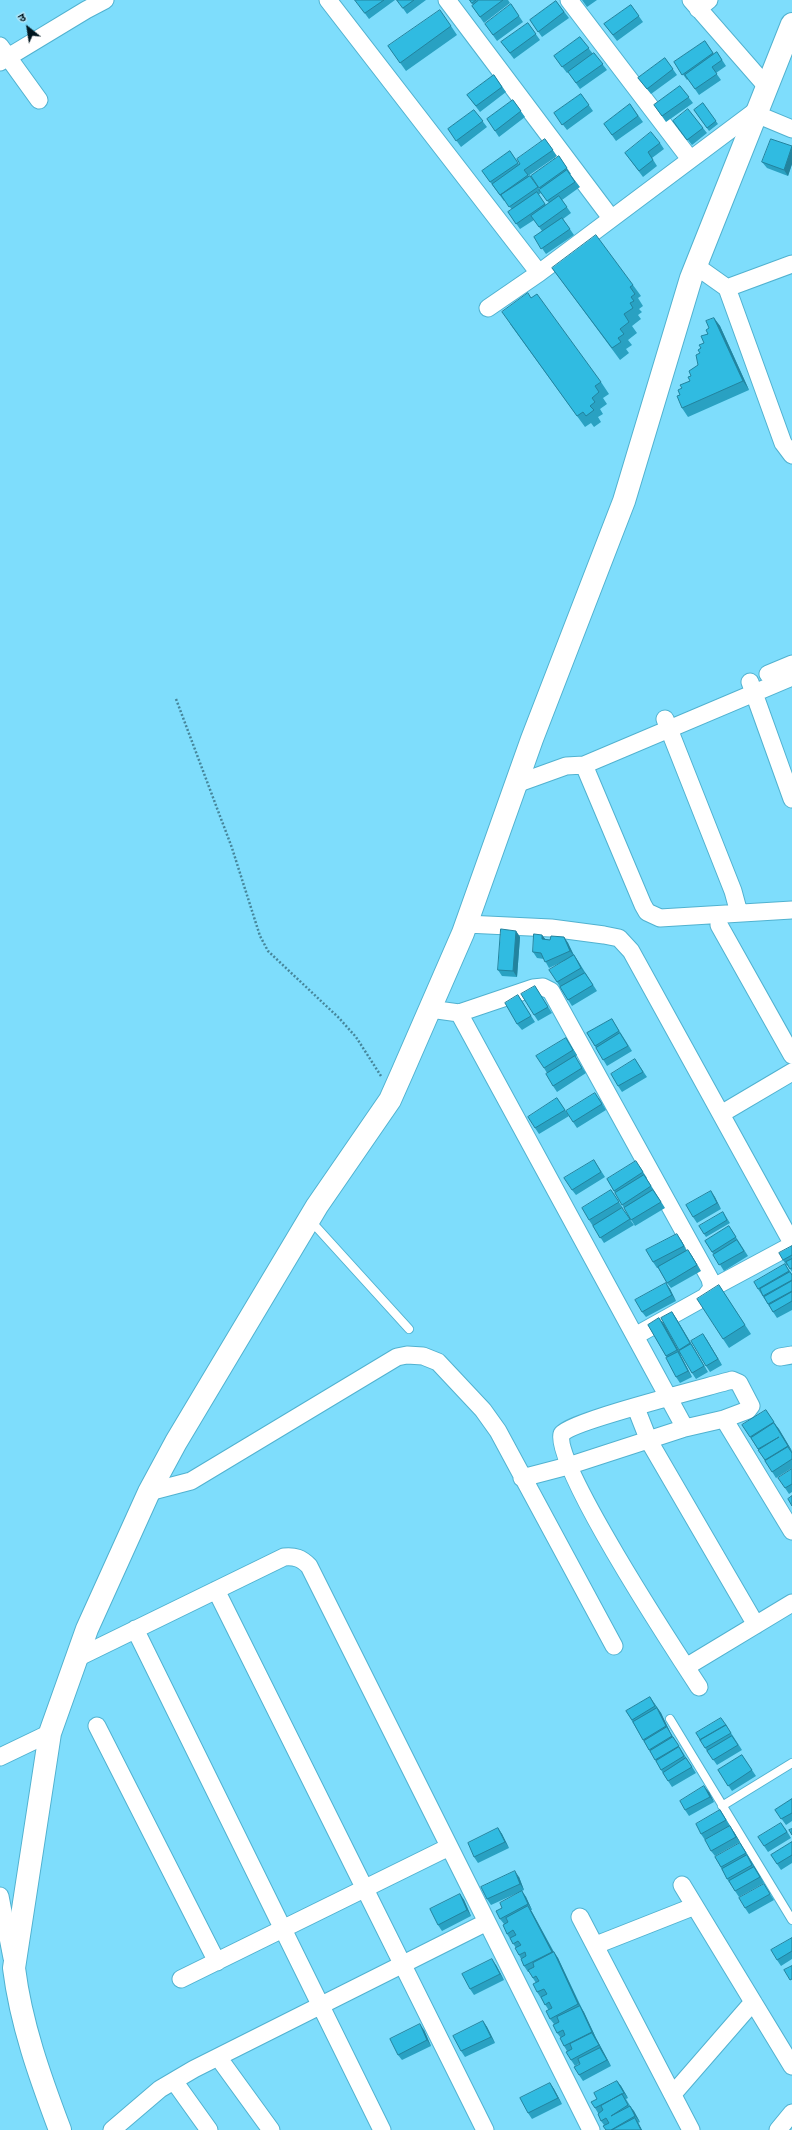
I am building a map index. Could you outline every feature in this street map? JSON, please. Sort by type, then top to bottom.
[{"type":"street","points":[[39,100],[3,55],[82,5],[105,0]]},
{"type":"street","points":[[328,0],[539,272]]},
{"type":"street","points":[[447,0],[611,218]]},
{"type":"street","points":[[569,0],[690,159]]},
{"type":"street","points":[[699,3],[767,87]]},
{"type":"street","points":[[14,1968],[50,1733],[87,1629],[149,1492],[198,1402],[310,1220],[371,1130],[393,1093],[430,1009],[466,924],[516,784],[624,501],[696,266],[792,24]]},
{"type":"street","points":[[488,308],[757,111]]},
{"type":"street","points":[[757,111],[792,129]]},
{"type":"street","points":[[727,288],[792,264]]},
{"type":"street","points":[[696,266],[727,288],[783,443],[792,455]]},
{"type":"street","points":[[566,766],[581,754],[667,723],[752,687],[792,664]]},
{"type":"street","points":[[752,687],[792,677]]},
{"type":"street","points":[[752,687],[792,799]]},
{"type":"street","points":[[516,784],[566,766],[584,765],[667,723]]},
{"type":"street","points":[[667,723],[733,891],[739,913]]},
{"type":"street","points":[[584,765],[642,905],[647,912],[660,918],[792,910]]},
{"type":"street","points":[[466,924],[552,928],[619,938],[631,951],[792,1244],[712,1288],[705,1297],[635,1336]]},
{"type":"street","points":[[719,925],[792,1055]]},
{"type":"street","points":[[430,1009],[459,1013],[533,988],[542,987],[551,991],[710,1279],[712,1288]]},
{"type":"street","points":[[459,1013],[635,1336],[670,1397],[685,1428]]},
{"type":"street","points":[[721,1114],[792,1072]]},
{"type":"street","points":[[149,1492],[191,1481],[397,1357],[407,1355],[423,1356],[438,1362],[470,1394],[498,1431],[614,1646]]},
{"type":"street","points":[[522,1478],[568,1466],[685,1428],[724,1419],[750,1409],[751,1406],[736,1380],[670,1397],[567,1429],[561,1435],[560,1441],[568,1466],[615,1554],[699,1687]]},
{"type":"street","points":[[636,1408],[649,1440],[756,1625]]},
{"type":"street","points":[[724,1419],[792,1531]]},
{"type":"street","points":[[77,1658],[284,1557],[294,1556],[309,1566],[591,2130]]},
{"type":"street","points":[[216,1590],[485,2130]]},
{"type":"street","points":[[686,1668],[792,1603]]},
{"type":"street","points":[[135,1629],[382,2130]]},
{"type":"street","points":[[97,1726],[216,1962]]},
{"type":"street","points":[[0,1757],[50,1733]]},
{"type":"street","points":[[181,1979],[449,1847]]},
{"type":"street","points":[[682,1885],[792,2066]]},
{"type":"street","points":[[1,1904],[24,2025],[60,2130]]},
{"type":"street","points":[[596,1945],[695,1906]]},
{"type":"street","points":[[580,1917],[596,1945],[691,2130]]},
{"type":"street","points":[[112,2130],[113,2127],[160,2089],[174,2081],[218,2057],[487,1922]]},
{"type":"street","points":[[673,2094],[753,2002]]},
{"type":"street","points":[[218,2057],[271,2130]]},
{"type":"street","points":[[174,2081],[210,2130]]},
{"type":"street","points":[[778,2130],[792,2113]]},
{"type":"lane","points":[[310,1220],[409,1329]]},
{"type":"lane","points":[[670,1719],[792,1920]]},
{"type":"lane","points":[[722,1806],[792,1763]]},
{"type":"path","points":[[176,699],[232,848],[260,936],[268,951],[343,1022],[356,1037],[393,1093]]},
{"type":"building","points":[[355,0],[384,0],[365,13]]},
{"type":"building","points":[[397,0],[414,0],[403,8]]},
{"type":"building","points":[[479,0],[503,0],[480,17],[472,6]]},
{"type":"building","points":[[556,1],[564,12],[538,32],[530,20]]},
{"type":"building","points":[[511,4],[519,16],[493,35],[485,24]]},
{"type":"building","points":[[631,5],[639,16],[613,35],[604,24]]},
{"type":"building","points":[[440,10],[451,26],[400,63],[388,46]]},
{"type":"building","points":[[528,23],[536,34],[510,53],[501,42]]},
{"type":"building","points":[[580,37],[589,48],[562,67],[554,56]]},
{"type":"building","points":[[705,41],[713,53],[682,75],[674,62]]},
{"type":"building","points":[[717,52],[722,60],[712,67],[717,74],[695,89],[685,75]]},
{"type":"building","points":[[594,53],[603,64],[576,83],[568,72]]},
{"type":"building","points":[[665,58],[673,69],[647,89],[638,78]]},
{"type":"building","points":[[494,75],[502,87],[476,106],[467,95]]},
{"type":"building","points":[[680,86],[689,97],[662,116],[654,105]]},
{"type":"building","points":[[581,94],[589,105],[562,125],[554,113]]},
{"type":"building","points":[[513,100],[521,111],[495,131],[487,119]]},
{"type":"building","points":[[703,103],[716,121],[707,128],[694,110]]},
{"type":"building","points":[[630,104],[638,116],[612,135],[604,124]]},
{"type":"building","points":[[688,109],[703,128],[687,140],[673,121]]},
{"type":"building","points":[[474,110],[483,121],[456,141],[448,129]]},
{"type":"building","points":[[651,132],[660,143],[648,152],[653,160],[639,171],[625,153]]},
{"type":"building","points":[[545,139],[553,150],[524,170],[528,175],[500,195],[492,184],[520,164],[517,159]]},
{"type":"building","points":[[771,139],[792,146],[784,170],[762,162]]},
{"type":"building","points":[[510,151],[518,163],[490,182],[482,171]]},
{"type":"building","points":[[559,156],[567,168],[539,188],[531,176]]},
{"type":"building","points":[[567,170],[575,182],[547,201],[539,190]]},
{"type":"building","points":[[530,176],[538,187],[509,207],[501,195]]},
{"type":"building","points":[[537,192],[545,204],[516,224],[508,212]]},
{"type":"building","points":[[559,196],[567,207],[539,227],[531,216]]},
{"type":"building","points":[[562,218],[570,229],[541,249],[534,237]]},
{"type":"building","points":[[596,235],[633,285],[630,287],[635,294],[631,297],[634,301],[630,303],[633,308],[624,314],[629,322],[620,329],[624,334],[618,338],[621,342],[612,348],[552,268]]},
{"type":"building","points":[[528,293],[531,298],[537,294],[601,382],[595,386],[599,392],[592,398],[595,402],[590,406],[594,410],[586,416],[583,412],[577,416],[502,312]]},
{"type":"building","points":[[714,318],[743,381],[682,408],[677,396],[680,395],[678,390],[682,388],[680,385],[690,381],[688,377],[691,376],[689,371],[698,365],[696,355],[700,353],[698,350],[701,348],[699,345],[704,343],[701,336],[708,334],[706,330],[709,328],[706,321]]},
{"type":"building","points":[[501,929],[516,931],[513,971],[498,970]]},
{"type":"building","points":[[534,934],[542,935],[542,939],[550,940],[551,936],[564,937],[570,951],[545,962],[541,953],[533,952]]},
{"type":"building","points":[[574,955],[581,968],[557,982],[549,970]]},
{"type":"building","points":[[585,973],[593,985],[568,1000],[560,987]]},
{"type":"building","points":[[535,986],[548,1007],[534,1015],[521,994]]},
{"type":"building","points":[[518,995],[531,1016],[517,1024],[505,1003]]},
{"type":"building","points":[[612,1019],[619,1031],[595,1046],[587,1033]]},
{"type":"building","points":[[620,1033],[628,1046],[603,1060],[596,1048]]},
{"type":"building","points":[[566,1038],[573,1050],[544,1068],[536,1056]]},
{"type":"building","points":[[575,1056],[582,1068],[553,1086],[546,1074]]},
{"type":"building","points":[[635,1059],[643,1072],[618,1086],[611,1074]]},
{"type":"building","points":[[595,1093],[602,1104],[573,1122],[566,1111]]},
{"type":"building","points":[[557,1098],[565,1110],[535,1128],[528,1117]]},
{"type":"building","points":[[594,1160],[601,1172],[572,1190],[564,1178]]},
{"type":"building","points":[[636,1161],[643,1172],[614,1191],[607,1179]]},
{"type":"building","points":[[644,1175],[651,1186],[622,1205],[615,1193]]},
{"type":"building","points":[[611,1190],[619,1202],[589,1220],[582,1208]]},
{"type":"building","points":[[653,1190],[661,1202],[631,1220],[624,1208]]},
{"type":"building","points":[[711,1191],[717,1203],[693,1217],[686,1205]]},
{"type":"building","points":[[622,1208],[630,1219],[600,1238],[593,1226]]},
{"type":"building","points":[[723,1212],[727,1220],[704,1234],[699,1226]]},
{"type":"building","points":[[729,1226],[736,1237],[712,1252],[705,1241]]},
{"type":"building","points":[[677,1234],[684,1246],[653,1262],[646,1250]]},
{"type":"building","points":[[737,1240],[744,1251],[719,1265],[713,1255]]},
{"type":"building","points":[[792,1246],[792,1255],[783,1260],[779,1253]]},
{"type":"building","points":[[688,1250],[697,1265],[667,1283],[658,1267]]},
{"type":"building","points":[[792,1259],[792,1268],[790,1269],[786,1262]]},
{"type":"building","points":[[785,1264],[789,1271],[758,1289],[754,1282]]},
{"type":"building","points":[[790,1272],[792,1275],[792,1280],[763,1296],[760,1289]]},
{"type":"building","points":[[792,1281],[792,1291],[768,1304],[764,1297]]},
{"type":"building","points":[[666,1283],[672,1295],[642,1312],[635,1300]]},
{"type":"building","points":[[719,1285],[745,1325],[723,1339],[697,1299]]},
{"type":"building","points":[[792,1292],[792,1301],[773,1312],[769,1305]]},
{"type":"building","points":[[672,1312],[690,1343],[679,1350],[661,1318]]},
{"type":"building","points":[[659,1318],[677,1350],[666,1356],[648,1325]]},
{"type":"building","points":[[703,1334],[718,1359],[706,1366],[691,1341]]},
{"type":"building","points":[[691,1344],[704,1366],[692,1373],[679,1351]]},
{"type":"building","points":[[678,1352],[688,1371],[676,1377],[666,1358]]},
{"type":"building","points":[[766,1410],[774,1422],[750,1437],[742,1425]]},
{"type":"building","points":[[774,1423],[788,1446],[765,1460],[758,1450],[779,1437],[758,1449],[751,1438]]},
{"type":"building","points":[[788,1447],[792,1453],[792,1459],[772,1472],[765,1461]]},
{"type":"building","points":[[792,1469],[792,1484],[785,1488],[778,1478]]},
{"type":"building","points":[[792,1496],[792,1506],[788,1499]]},
{"type":"building","points":[[650,1697],[655,1706],[632,1720],[626,1711]]},
{"type":"building","points":[[657,1708],[666,1726],[643,1740],[633,1722]]},
{"type":"building","points":[[721,1718],[726,1725],[700,1740],[696,1733]]},
{"type":"building","points":[[726,1725],[731,1733],[705,1748],[700,1740]]},
{"type":"building","points":[[667,1727],[672,1736],[649,1750],[644,1741]]},
{"type":"building","points":[[732,1736],[738,1745],[713,1760],[707,1751]]},
{"type":"building","points":[[673,1737],[679,1746],[655,1760],[650,1751]]},
{"type":"building","points":[[679,1747],[684,1756],[661,1770],[656,1761]]},
{"type":"building","points":[[742,1755],[752,1770],[728,1786],[718,1770]]},
{"type":"building","points":[[686,1758],[692,1767],[668,1781],[663,1773]]},
{"type":"building","points":[[704,1786],[710,1797],[685,1810],[680,1801]]},
{"type":"building","points":[[792,1799],[792,1813],[781,1819],[775,1810]]},
{"type":"building","points":[[720,1810],[726,1820],[701,1834],[696,1824]]},
{"type":"building","points":[[781,1823],[787,1832],[764,1846],[758,1837]]},
{"type":"building","points":[[730,1826],[736,1837],[711,1851],[705,1840]]},
{"type":"building","points":[[498,1828],[505,1842],[474,1857],[468,1843]]},
{"type":"building","points":[[792,1842],[792,1855],[777,1864],[771,1855]]},
{"type":"building","points":[[740,1843],[746,1853],[721,1867],[715,1857]]},
{"type":"building","points":[[747,1855],[752,1865],[727,1879],[722,1869]]},
{"type":"building","points":[[754,1867],[760,1877],[735,1891],[729,1881]]},
{"type":"building","points":[[515,1871],[520,1884],[487,1899],[481,1887]]},
{"type":"building","points":[[764,1884],[770,1894],[745,1908],[739,1898]]},
{"type":"building","points":[[522,1891],[528,1904],[500,1919],[496,1911],[502,1908],[500,1903]]},
{"type":"building","points":[[460,1894],[467,1910],[438,1925],[430,1909]]},
{"type":"building","points":[[528,1906],[552,1952],[524,1966],[521,1959],[526,1956],[525,1952],[519,1955],[515,1948],[521,1945],[518,1941],[513,1944],[510,1938],[516,1935],[513,1930],[507,1934],[503,1925],[508,1922],[506,1918]]},
{"type":"building","points":[[792,1938],[792,1951],[777,1960],[771,1950]]},
{"type":"building","points":[[554,1952],[578,2004],[550,2019],[546,2011],[552,2008],[549,2002],[545,2005],[541,1997],[547,1994],[544,1989],[537,1992],[533,1984],[539,1981],[536,1976],[533,1978],[528,1970],[534,1967],[533,1963]]},
{"type":"building","points":[[492,1959],[500,1974],[470,1989],[462,1974]]},
{"type":"building","points":[[792,1966],[792,1979],[790,1980],[784,1970]]},
{"type":"building","points":[[580,2006],[592,2032],[564,2046],[560,2038],[565,2035],[563,2030],[557,2033],[553,2025],[559,2022],[557,2017]]},
{"type":"building","points":[[483,2021],[491,2037],[461,2051],[453,2036]]},
{"type":"building","points":[[420,2024],[427,2040],[398,2055],[390,2039]]},
{"type":"building","points":[[592,2033],[599,2045],[571,2060],[566,2052],[572,2049],[570,2044]]},
{"type":"building","points":[[600,2048],[607,2060],[579,2075],[574,2067],[580,2064],[578,2059]]},
{"type":"building","points":[[617,2081],[624,2093],[595,2108],[591,2102],[597,2099],[594,2093]]},
{"type":"building","points":[[550,2083],[558,2098],[528,2113],[520,2098]]},
{"type":"building","points":[[622,2094],[628,2105],[611,2116],[630,2106],[635,2116],[611,2130],[606,2130],[603,2126],[609,2123],[606,2118],[601,2121],[598,2114],[603,2110],[601,2106]]},
{"type":"building","points":[[635,2118],[641,2130],[612,2130]]}]
